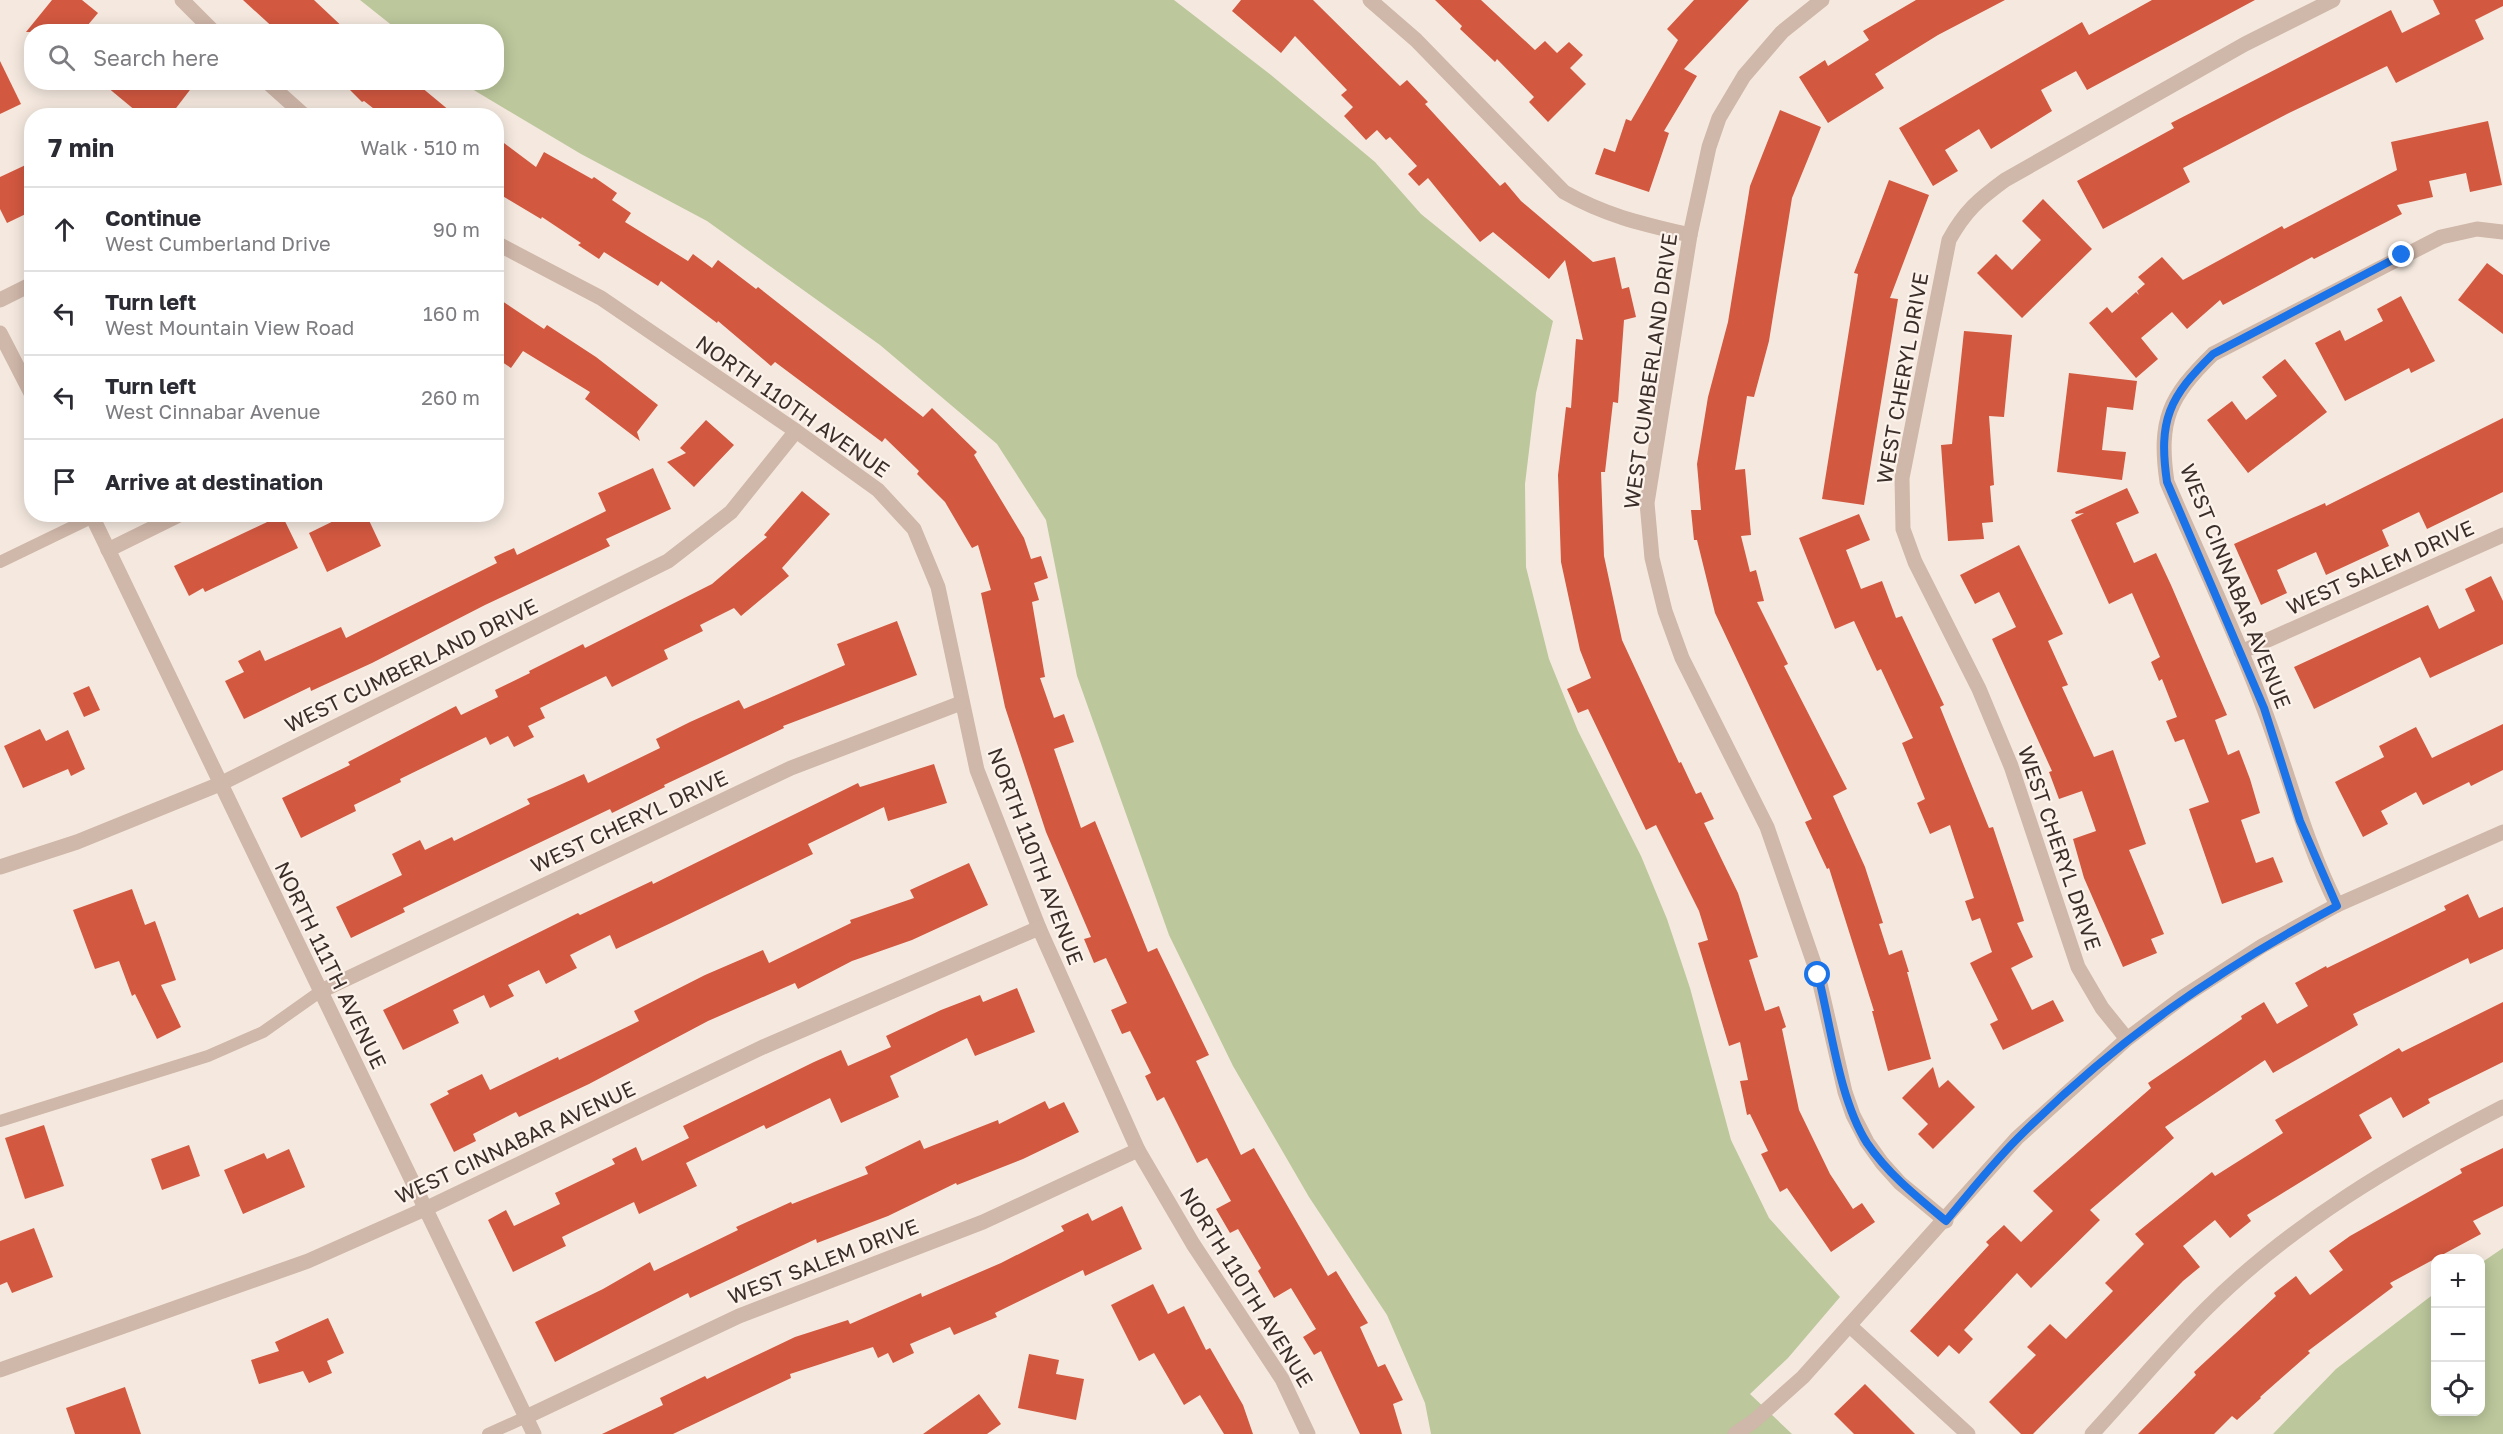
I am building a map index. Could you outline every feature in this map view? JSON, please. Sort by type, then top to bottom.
[{"type":"street","points":[[182,0],[206,24]]},
{"type":"street","points":[[1370,0],[1416,40],[1564,192],[1593,208],[1622,219],[1690,234]]},
{"type":"street","name":"WEST CUMBERLAND DRIVE","points":[[1822,0],[1782,32],[1744,76],[1719,117],[1709,147],[1690,234],[1647,503],[1652,558],[1665,611],[1682,658],[1767,827],[1818,975],[1845,1092],[1853,1115],[1866,1142],[1882,1163],[1900,1182],[1946,1221]]},
{"type":"street","name":"WEST CHERYL DRIVE","points":[[2127,1039],[2102,1008],[2078,967],[2011,766],[1979,689],[1915,562],[1903,529],[1904,467],[1949,240],[1962,216],[1976,201],[2005,180],[2235,50],[2333,0]]},
{"type":"street","points":[[276,90],[296,108]]},
{"type":"street","name":"WEST CINNABAR AVENUE","points":[[2337,906],[2300,821],[2264,708],[2167,482],[2163,458],[2164,427],[2174,400],[2191,375],[2213,354],[2441,237],[2477,229],[2503,232]]},
{"type":"street","name":"NORTH 110TH AVENUE","points":[[504,247],[601,298],[796,431],[878,490],[914,529],[938,587],[977,770],[1039,928],[1138,1150],[1192,1244],[1282,1378],[1308,1434]]},
{"type":"street","points":[[0,300],[24,288]]},
{"type":"street","points":[[0,333],[24,380]]},
{"type":"street","name":"WEST CUMBERLAND DRIVE","points":[[0,867],[77,842],[220,784],[668,561],[731,512],[796,431]]},
{"type":"street","name":"NORTH 111TH AVENUE","points":[[95,522],[534,1434]]},
{"type":"street","points":[[108,550],[165,522]]},
{"type":"street","name":"WEST SALEM DRIVE","points":[[2241,652],[2503,535]]},
{"type":"street","name":"WEST CHERYL DRIVE","points":[[321,991],[791,768],[961,703]]},
{"type":"street","points":[[1735,1434],[1754,1421],[1803,1377],[1946,1221],[2017,1138],[2127,1039],[2225,969],[2337,906],[2503,832]]},
{"type":"street","name":"WEST CINNABAR AVENUE","points":[[0,1370],[308,1261],[425,1209],[763,1047],[1039,928]]},
{"type":"street","points":[[2092,1434],[2206,1309],[2314,1218],[2371,1181],[2503,1107]]},
{"type":"street","name":"WEST SALEM DRIVE","points":[[526,1417],[739,1316],[983,1222],[1138,1150]]},
{"type":"street","points":[[1850,1326],[1968,1434]]},
{"type":"lane","points":[[0,562],[80,522]]},
{"type":"lane","points":[[0,1121],[208,1056],[263,1032],[321,991]]},
{"type":"lane","points":[[488,1434],[526,1417]]},
{"type":"green space","points":[[360,0],[1174,0],[1271,75],[1375,162],[1421,214],[1553,321],[1536,393],[1525,484],[1526,567],[1549,659],[1578,731],[1641,856],[1667,919],[1690,988],[1731,1140],[1769,1218],[1840,1297],[1788,1358],[1750,1394],[1792,1434],[1431,1434],[1425,1403],[1387,1315],[1309,1197],[1233,1066],[1169,935],[1077,676],[1046,520],[997,444],[880,345],[707,221],[581,154],[474,90],[504,90],[504,24],[390,24]]},
{"type":"green space","points":[[2503,1248],[2503,1434],[2273,1434],[2336,1369],[2431,1296],[2431,1416],[2485,1416],[2485,1260]]},
{"type":"building","points":[[52,0],[82,0],[98,13],[89,24],[32,24]]},
{"type":"building","points":[[243,0],[314,0],[340,24],[269,24]]},
{"type":"building","points":[[1241,0],[1313,0],[1400,86],[1407,80],[1428,102],[1425,104],[1500,186],[1505,182],[1521,201],[1593,262],[1615,257],[1622,289],[1629,287],[1636,317],[1624,320],[1618,403],[1613,402],[1605,472],[1601,472],[1604,556],[1622,640],[1679,763],[1681,762],[1696,794],[1701,792],[1714,819],[1704,823],[1738,893],[1758,957],[1749,960],[1765,1011],[1779,1006],[1786,1027],[1782,1029],[1799,1110],[1830,1174],[1853,1209],[1862,1203],[1875,1222],[1831,1252],[1787,1188],[1780,1192],[1761,1154],[1768,1151],[1750,1114],[1747,1115],[1740,1081],[1748,1080],[1740,1042],[1729,1046],[1698,943],[1708,940],[1699,911],[1656,825],[1646,830],[1588,709],[1578,713],[1567,689],[1591,678],[1580,650],[1561,562],[1558,475],[1566,407],[1571,408],[1576,339],[1583,340],[1565,260],[1549,279],[1493,232],[1480,242],[1428,178],[1419,186],[1408,174],[1417,166],[1390,137],[1386,140],[1377,130],[1366,140],[1344,116],[1353,107],[1341,95],[1347,90],[1295,36],[1281,53],[1232,11]]},
{"type":"building","points":[[1435,0],[1481,0],[1535,50],[1545,41],[1557,53],[1569,42],[1583,55],[1570,68],[1586,84],[1548,122],[1529,102],[1534,97],[1497,59],[1495,62],[1460,29],[1462,26]]},
{"type":"building","points":[[1694,0],[1749,0],[1684,69],[1697,76],[1664,131],[1669,133],[1649,192],[1595,174],[1604,148],[1615,152],[1626,119],[1631,121],[1678,40],[1667,29]]},
{"type":"building","points":[[1916,0],[2005,0],[1938,35],[1875,74],[1884,88],[1828,123],[1799,77],[1825,60],[1828,66],[1869,40],[1863,31]]},
{"type":"building","points":[[2152,0],[2255,0],[2087,90],[2076,71],[2041,90],[2052,111],[1991,149],[1979,129],[1945,150],[1958,171],[1933,186],[1899,128],[2082,22],[2089,35]]},
{"type":"building","points":[[2433,0],[2503,0],[2503,6],[2475,20],[2484,39],[2396,83],[2387,66],[2289,113],[2183,168],[2190,182],[2103,229],[2077,181],[2174,128],[2171,123],[2391,10],[2402,33],[2440,14]]},
{"type":"building","points":[[0,61],[21,104],[0,114]]},
{"type":"building","points":[[111,90],[190,90],[176,108],[132,108]]},
{"type":"building","points":[[350,90],[425,90],[446,108],[373,108],[364,101],[362,102]]},
{"type":"building","points":[[1780,110],[1821,127],[1792,198],[1769,341],[1754,397],[1747,396],[1735,470],[1745,469],[1751,535],[1741,536],[1750,572],[1756,570],[1764,601],[1757,602],[1788,664],[1784,666],[1847,789],[1833,796],[1865,867],[1883,923],[1879,924],[1889,955],[1902,950],[1909,972],[1907,972],[1931,1059],[1888,1071],[1872,1011],[1874,1011],[1829,868],[1827,869],[1805,822],[1812,819],[1715,613],[1697,540],[1694,540],[1691,510],[1701,510],[1697,464],[1708,397],[1728,322],[1750,186]]},
{"type":"building","points":[[2488,121],[2502,185],[2470,192],[2466,173],[2429,181],[2433,197],[2397,205],[2402,214],[2314,259],[2312,257],[2223,305],[2220,300],[2187,329],[2172,312],[2141,338],[2158,359],[2136,378],[2089,323],[2107,307],[2112,313],[2136,292],[2139,295],[2137,291],[2145,284],[2138,277],[2162,257],[2183,280],[2282,226],[2284,229],[2397,170],[2391,142]]},
{"type":"building","points":[[504,143],[536,167],[544,152],[592,179],[594,177],[617,193],[612,200],[631,213],[625,222],[688,261],[693,254],[712,268],[718,260],[756,289],[758,287],[923,417],[932,408],[977,452],[974,455],[1024,538],[1031,559],[1041,556],[1048,578],[1034,583],[1039,600],[1032,602],[1045,677],[1040,678],[1054,718],[1064,714],[1074,742],[1054,749],[1081,828],[1095,821],[1148,952],[1157,948],[1209,1055],[1196,1061],[1241,1155],[1254,1148],[1328,1276],[1336,1271],[1368,1323],[1360,1327],[1378,1367],[1385,1364],[1403,1400],[1393,1404],[1402,1434],[1360,1434],[1321,1351],[1314,1355],[1303,1337],[1316,1329],[1291,1288],[1274,1298],[1258,1271],[1261,1268],[1238,1229],[1230,1233],[1216,1209],[1231,1201],[1207,1158],[1197,1163],[1164,1097],[1157,1101],[1145,1076],[1151,1073],[1130,1031],[1122,1034],[1111,1010],[1127,1003],[1106,958],[1094,963],[1084,939],[1091,937],[1046,832],[1005,707],[981,593],[991,590],[978,545],[972,548],[945,502],[917,474],[919,471],[885,438],[882,442],[775,362],[771,366],[718,321],[717,323],[661,281],[658,286],[604,252],[599,259],[578,245],[581,243],[542,217],[541,219],[504,197]]},
{"type":"building","points":[[24,166],[24,215],[7,223],[0,209],[0,177]]},
{"type":"building","points":[[1889,180],[1929,195],[1890,298],[1898,299],[1864,505],[1822,499],[1858,274],[1854,273]]},
{"type":"building","points":[[2043,199],[2092,249],[2022,318],[1977,273],[1996,254],[2012,270],[2041,240],[2022,221]]},
{"type":"building","points":[[2487,263],[2503,275],[2503,334],[2458,300]]},
{"type":"building","points":[[2401,296],[2435,361],[2411,373],[2409,368],[2345,401],[2315,343],[2340,330],[2345,341],[2383,321],[2377,309]]},
{"type":"building","points":[[504,302],[544,329],[547,325],[596,357],[658,405],[637,432],[640,441],[585,399],[590,392],[523,351],[511,368],[504,363]]},
{"type":"building","points":[[1964,331],[2012,335],[2004,417],[1989,416],[1994,485],[1990,486],[1993,522],[1982,523],[1984,539],[1948,541],[1941,445],[1952,444]]},
{"type":"building","points":[[2285,359],[2327,412],[2248,473],[2207,420],[2232,401],[2246,420],[2277,396],[2262,377]]},
{"type":"building","points":[[2069,373],[2137,381],[2133,410],[2107,407],[2102,450],[2126,452],[2122,480],[2057,472]]},
{"type":"building","points":[[2503,418],[2503,492],[2427,529],[2419,512],[2382,530],[2389,546],[2326,575],[2316,552],[2277,570],[2287,593],[2261,605],[2234,544],[2325,503],[2326,506]]},
{"type":"building","points":[[706,420],[734,445],[694,487],[667,462],[686,453],[680,448]]},
{"type":"building","points":[[653,468],[671,509],[606,539],[610,546],[485,605],[372,663],[311,691],[310,687],[244,719],[225,681],[244,672],[238,661],[260,650],[265,661],[341,627],[346,638],[497,563],[494,557],[514,548],[517,555],[606,511],[598,493]]},
{"type":"building","points":[[2127,488],[2139,513],[2116,523],[2134,563],[2156,553],[2171,585],[2227,715],[2215,720],[2228,755],[2239,750],[2250,779],[2260,813],[2241,820],[2256,863],[2273,857],[2283,882],[2222,904],[2189,809],[2209,802],[2184,739],[2175,742],[2166,721],[2177,717],[2162,679],[2159,681],[2151,662],[2160,657],[2132,593],[2109,604],[2071,520],[2084,513],[2076,514],[2075,512]]},
{"type":"building","points":[[802,491],[830,514],[782,568],[789,576],[741,616],[734,608],[700,625],[703,631],[664,650],[668,659],[612,687],[606,676],[540,708],[545,718],[528,726],[534,737],[514,747],[508,736],[490,745],[486,737],[400,779],[401,782],[354,805],[356,811],[301,838],[282,798],[350,765],[348,762],[456,706],[461,715],[498,697],[495,690],[530,673],[529,671],[583,644],[585,648],[712,584],[767,537],[764,535]]},
{"type":"building","points":[[1859,514],[1870,540],[1846,550],[1861,589],[1882,581],[1896,618],[1902,616],[1944,705],[1940,707],[1989,828],[1993,827],[2024,921],[2017,923],[2033,957],[2011,968],[2032,1010],[2053,1000],[2064,1021],[2003,1050],[1990,1024],[1998,1020],[1970,963],[1992,952],[1980,918],[1972,921],[1965,901],[1974,898],[1950,825],[1930,834],[1917,803],[1925,799],[1902,743],[1913,738],[1881,669],[1877,671],[1854,621],[1835,629],[1799,538]]},
{"type":"building","points":[[267,522],[285,522],[298,548],[205,592],[203,588],[189,596],[174,566]]},
{"type":"building","points":[[332,522],[370,522],[381,546],[327,572],[309,533]]},
{"type":"building","points":[[2019,545],[2063,634],[2048,641],[2068,685],[2062,687],[2094,757],[2113,750],[2146,844],[2129,850],[2164,934],[2151,939],[2157,953],[2123,967],[2084,878],[2073,839],[2096,831],[2082,791],[2059,799],[2049,772],[2052,771],[1992,639],[2016,627],[1999,592],[1975,604],[1960,575]]},
{"type":"building","points":[[2491,576],[2503,601],[2503,644],[2430,678],[2420,657],[2314,709],[2294,667],[2428,605],[2439,629],[2475,611],[2465,589]]},
{"type":"building","points":[[897,621],[917,675],[783,726],[784,728],[664,785],[665,787],[612,813],[610,809],[403,908],[405,912],[351,938],[336,907],[402,875],[392,854],[420,840],[425,850],[452,837],[454,841],[530,804],[527,799],[584,774],[588,783],[660,748],[656,739],[690,722],[739,700],[744,709],[845,665],[837,644]]},
{"type":"building","points":[[89,686],[100,710],[84,717],[73,693]]},
{"type":"building","points":[[2503,724],[2503,770],[2471,786],[2469,782],[2423,805],[2416,792],[2381,811],[2388,824],[2363,837],[2335,782],[2384,757],[2379,746],[2416,727],[2432,758]]},
{"type":"building","points":[[40,729],[46,741],[68,730],[85,769],[71,776],[68,769],[23,788],[4,746]]},
{"type":"building","points":[[934,764],[947,803],[888,821],[884,807],[808,844],[813,854],[616,949],[610,935],[570,955],[577,968],[546,984],[539,970],[508,985],[514,996],[490,1008],[484,995],[453,1010],[459,1023],[403,1050],[383,1010],[578,913],[580,915],[652,881],[653,884],[858,783],[860,787]]},
{"type":"building","points":[[969,863],[988,905],[912,940],[852,961],[798,989],[795,983],[708,1021],[589,1084],[519,1117],[516,1112],[473,1134],[476,1141],[454,1152],[430,1104],[449,1094],[447,1091],[482,1074],[490,1090],[558,1057],[559,1060],[639,1021],[634,1011],[705,975],[763,950],[769,963],[851,923],[850,920],[914,898],[910,890]]},
{"type":"building","points":[[132,889],[145,925],[155,921],[176,980],[161,985],[181,1027],[157,1039],[135,994],[132,996],[119,961],[95,969],[73,910]]},
{"type":"building","points":[[2468,894],[2479,918],[2503,907],[2503,949],[2470,964],[2468,958],[2353,1014],[2358,1025],[2273,1073],[2265,1060],[2165,1127],[2174,1138],[2090,1210],[2100,1220],[2031,1288],[2017,1273],[1964,1330],[1973,1339],[1959,1354],[1949,1345],[1938,1357],[1910,1331],[1989,1245],[1986,1242],[2004,1225],[2021,1242],[2053,1211],[2033,1191],[2151,1088],[2148,1083],[2264,1002],[2277,1024],[2308,1006],[2295,983],[2326,966],[2327,968],[2446,910],[2444,906]]},
{"type":"building","points":[[1017,988],[1035,1032],[975,1056],[967,1038],[890,1076],[899,1097],[841,1123],[830,1098],[766,1129],[764,1125],[686,1163],[697,1186],[639,1214],[634,1202],[562,1237],[566,1246],[513,1272],[488,1220],[506,1210],[514,1226],[560,1204],[555,1193],[615,1164],[612,1159],[636,1147],[642,1161],[689,1138],[683,1126],[814,1062],[841,1050],[848,1066],[891,1047],[886,1036],[941,1010],[980,995],[983,1002]]},
{"type":"building","points":[[2503,1002],[2503,1062],[2428,1099],[2430,1103],[2403,1118],[2391,1097],[2359,1115],[2372,1138],[2247,1215],[2251,1221],[2230,1238],[2215,1220],[2183,1246],[2200,1267],[2183,1281],[2033,1434],[2021,1434],[1989,1402],[2036,1355],[2027,1347],[2050,1324],[2066,1339],[2113,1291],[2105,1283],[2144,1244],[2135,1234],[2212,1172],[2215,1176],[2283,1133],[2275,1120],[2399,1048],[2402,1052]]},
{"type":"building","points":[[1933,1067],[1939,1088],[1948,1080],[1975,1107],[1933,1149],[1918,1134],[1928,1124],[1902,1098]]},
{"type":"building","points":[[1045,1101],[1049,1109],[1064,1102],[1079,1132],[1023,1159],[957,1185],[956,1183],[888,1216],[817,1243],[816,1239],[690,1298],[688,1293],[555,1362],[535,1322],[603,1289],[650,1262],[654,1271],[738,1230],[736,1227],[791,1202],[792,1204],[868,1174],[865,1167],[920,1140],[924,1149],[998,1120],[999,1124]]},
{"type":"building","points":[[44,1125],[64,1186],[25,1199],[5,1138]]},
{"type":"building","points":[[189,1145],[200,1176],[162,1190],[151,1159]]},
{"type":"building","points":[[2503,1148],[2503,1206],[2473,1221],[2481,1234],[2444,1254],[2431,1254],[2431,1261],[2390,1283],[2393,1287],[2308,1351],[2310,1353],[2237,1420],[2232,1416],[2214,1434],[2138,1434],[2196,1375],[2194,1372],[2276,1296],[2274,1293],[2296,1276],[2310,1295],[2343,1270],[2329,1251],[2350,1236],[2462,1173],[2460,1169]]},
{"type":"building","points":[[289,1149],[305,1187],[243,1214],[224,1170],[264,1153],[267,1159]]},
{"type":"building","points":[[1122,1206],[1142,1249],[1085,1276],[1083,1270],[995,1313],[997,1317],[954,1335],[950,1327],[910,1344],[914,1353],[893,1363],[888,1353],[878,1358],[873,1347],[790,1374],[791,1378],[673,1434],[602,1434],[663,1405],[660,1398],[705,1376],[707,1379],[795,1337],[848,1320],[850,1324],[921,1293],[922,1297],[1001,1263],[1064,1231],[1061,1226],[1088,1213],[1092,1221]]},
{"type":"building","points":[[34,1228],[53,1277],[12,1293],[7,1282],[0,1285],[0,1241]]},
{"type":"building","points":[[1153,1284],[1168,1314],[1184,1306],[1206,1350],[1210,1348],[1243,1405],[1253,1434],[1224,1434],[1200,1395],[1184,1405],[1154,1353],[1139,1361],[1111,1305]]},
{"type":"building","points":[[328,1318],[344,1353],[327,1361],[332,1373],[309,1383],[303,1371],[259,1384],[251,1360],[279,1351],[275,1342]]},
{"type":"building","points":[[1029,1354],[1059,1360],[1056,1374],[1084,1379],[1076,1420],[1018,1408]]},
{"type":"building","points":[[1865,1384],[1915,1434],[1854,1434],[1834,1414]]},
{"type":"building","points":[[125,1387],[141,1434],[75,1434],[66,1408]]},
{"type":"building","points":[[979,1394],[1001,1424],[987,1434],[923,1434]]},
{"type":"route","points":[[1818,975],[1845,1092],[1866,1142],[1900,1182],[1946,1221],[2017,1138],[2127,1039],[2225,969],[2262,946],[2337,906],[2319,870],[2300,821],[2264,708],[2167,482],[2163,458],[2164,427],[2174,400],[2191,375],[2213,354],[2402,255]]}]
